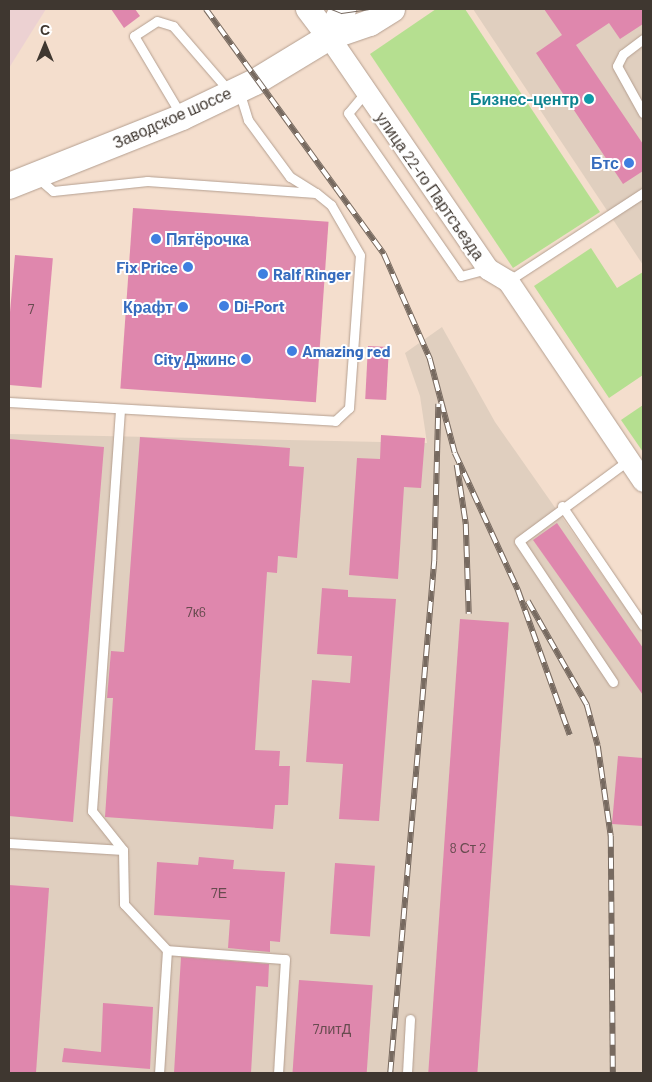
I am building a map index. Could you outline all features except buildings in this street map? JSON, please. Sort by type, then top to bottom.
[{"type":"main road","name":"улица 22-го Партсъезда","points":[[308,9],[328,36]]},
{"type":"main road","points":[[328,36],[343,9]]},
{"type":"main road","name":"Заводское шоссе","points":[[16,181],[182,117],[234,90],[328,36],[370,23],[392,9]]},
{"type":"street","name":"улица 22-го Партсъезда","points":[[328,36],[488,269],[508,281],[643,480]]},
{"type":"lane","points":[[9,402],[120,410],[335,420],[349,408],[360,255],[331,205],[290,177],[248,120],[234,90],[173,26],[158,21],[134,36],[182,117]]},
{"type":"lane","points":[[643,40],[623,54],[616,66],[643,113]]},
{"type":"lane","points":[[16,181],[53,191],[147,181],[316,193]]},
{"type":"lane","points":[[508,281],[643,193]]},
{"type":"lane","points":[[120,410],[92,811],[123,850],[124,904],[167,950],[285,959],[278,1073]]},
{"type":"lane","points":[[613,682],[519,542],[562,506],[629,460]]},
{"type":"lane","points":[[562,506],[643,625]]},
{"type":"lane","points":[[9,843],[123,850]]},
{"type":"lane","points":[[159,1073],[167,950]]},
{"type":"lane","points":[[406,1073],[410,1019]]},
{"type":"shaded area","points":[[9,9],[46,9],[9,68]]},
{"type":"shaded area","points":[[473,9],[643,9],[643,265],[610,215]]},
{"type":"shaded area","points":[[442,327],[495,422],[643,633],[643,1073],[9,1073],[9,434],[427,443],[420,396],[405,353]]},
{"type":"green space","points":[[436,9],[465,9],[600,212],[513,268],[370,54]]},
{"type":"green space","points":[[591,248],[617,288],[643,272],[643,375],[609,398],[534,286]]},
{"type":"green space","points":[[643,405],[643,452],[621,420]]},
{"type":"tram line","points":[[331,9],[341,13],[368,9]]},
{"type":"railway","points":[[206,9],[384,254],[430,359],[455,453],[518,590],[570,735]]},
{"type":"railway","points":[[390,1073],[434,561],[438,404]]},
{"type":"railway","points":[[457,465],[466,524],[469,614]]},
{"type":"railway","points":[[528,601],[587,705],[598,746],[611,836],[613,1073]]},
{"type":"place","name":"Бизнес-центр","points":[[589,99]]},
{"type":"place","name":"Бтс","points":[[629,163]]},
{"type":"place","name":"Пятёрочка","points":[[156,239]]},
{"type":"place","name":"Fix Price","points":[[188,267]]},
{"type":"place","name":"Ralf Ringer","points":[[263,274]]},
{"type":"place","name":"Di-Port","points":[[224,306]]},
{"type":"place","name":"Крафт","points":[[183,307]]},
{"type":"place","name":"Amazing red","points":[[292,351]]},
{"type":"place","name":"City Джинс","points":[[246,359]]}]
